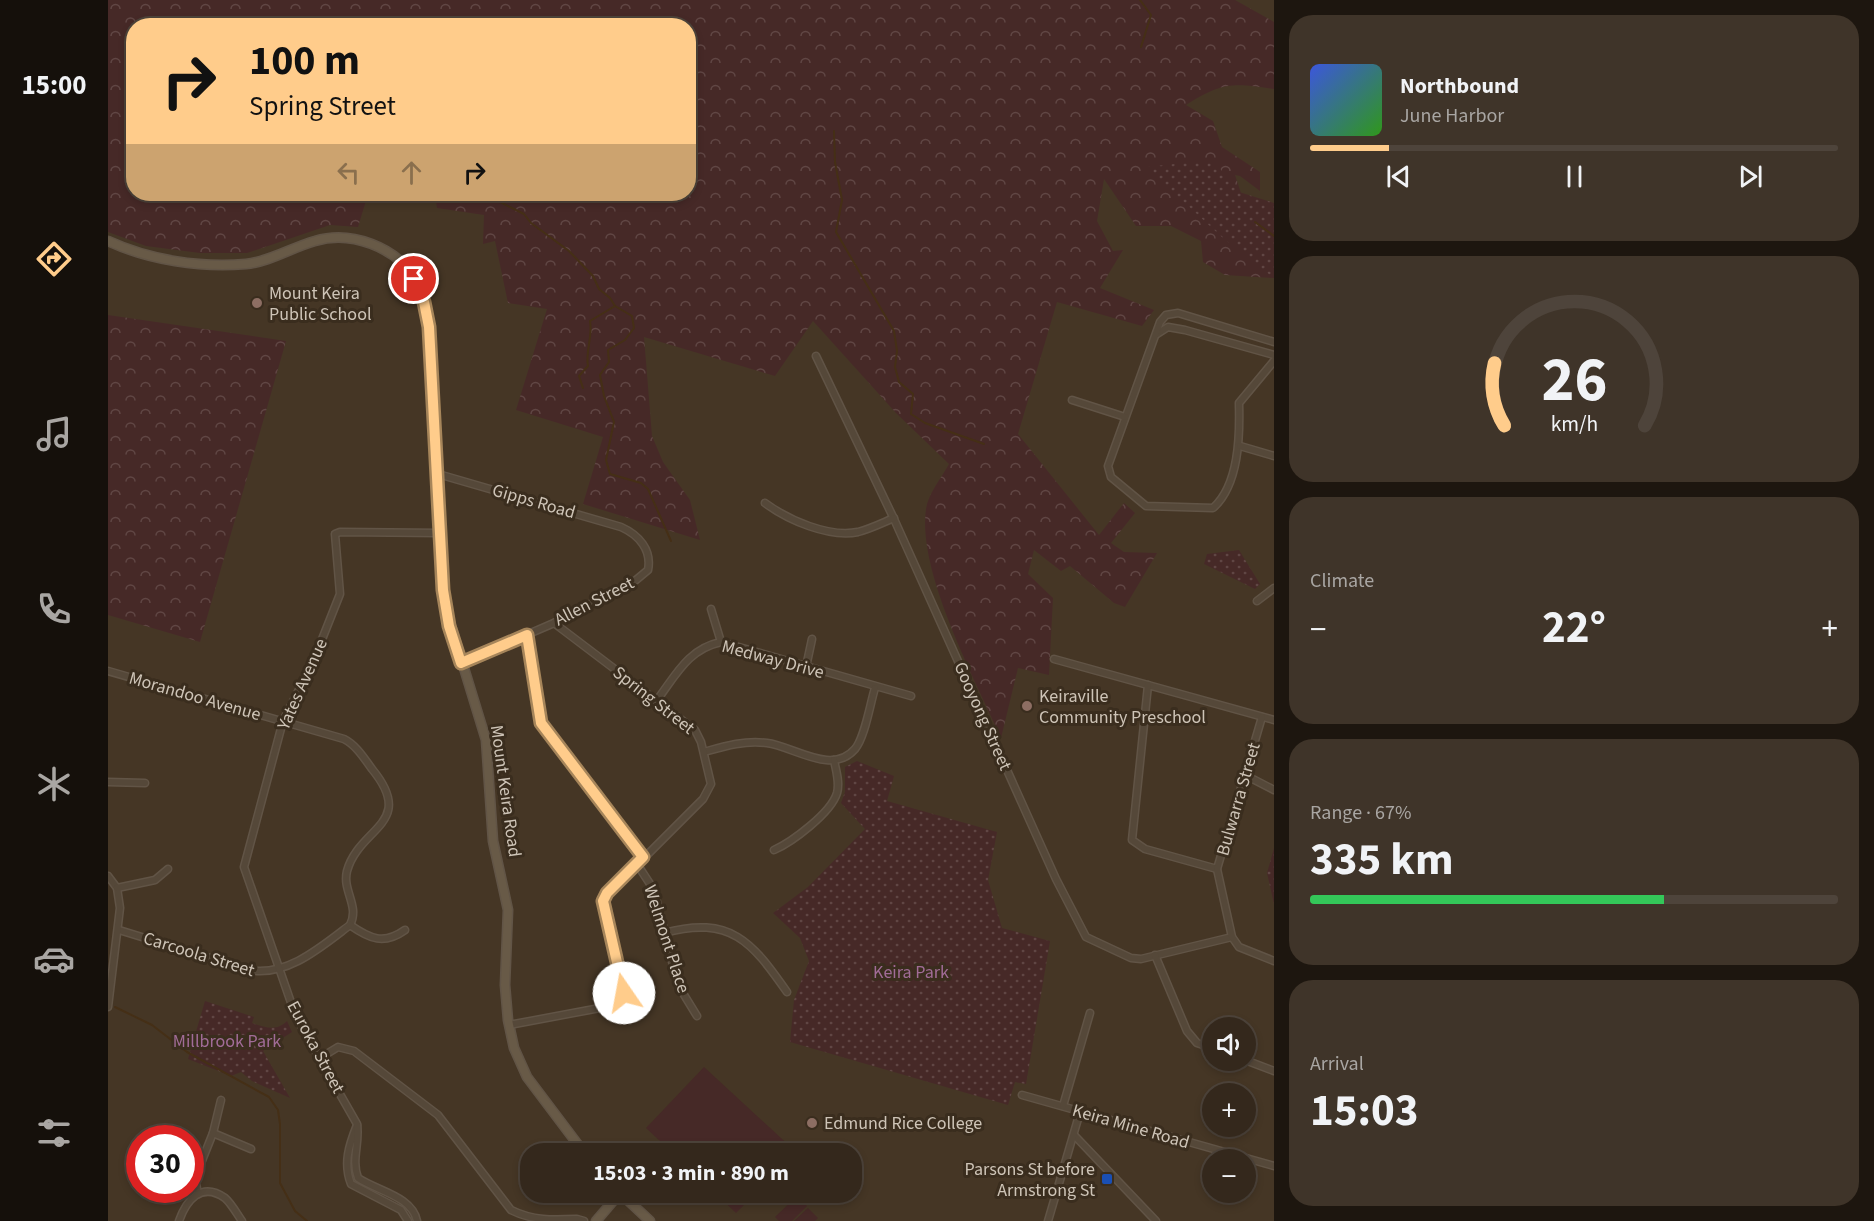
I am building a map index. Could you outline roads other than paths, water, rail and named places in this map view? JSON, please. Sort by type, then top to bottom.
[{"type":"main road","name":"Mount Keira Road","points":[[108,241],[151,258],[228,264],[256,262],[317,240],[337,238],[367,243],[390,254],[414,279],[427,313],[445,606],[486,740],[493,841],[507,899],[505,985],[508,1025],[527,1077],[577,1143]]},
{"type":"main road","points":[[596,1221],[611,1203]]},
{"type":"main road","points":[[631,1203],[650,1221]]},
{"type":"street","points":[[1274,342],[1178,313],[1166,315],[1160,322],[1108,466],[1112,477],[1146,506],[1213,508],[1223,499],[1240,446],[1239,403],[1274,362]]},
{"type":"street","points":[[1157,334],[1168,327],[1185,330],[1274,355]]},
{"type":"street","name":"Gooyong Street","points":[[816,356],[894,518],[1056,879],[1086,938],[1131,958],[1155,955],[1232,937]]},
{"type":"street","points":[[1072,400],[1125,417]]},
{"type":"street","points":[[1240,446],[1274,456]]},
{"type":"street","name":"Gipps Road","points":[[438,474],[629,530]]},
{"type":"street","points":[[765,502],[785,516],[841,533],[865,530],[894,518]]},
{"type":"street","name":"Allen Street","points":[[461,663],[554,623],[636,580],[648,570],[649,558],[640,540],[629,530]]},
{"type":"street","name":"Yates Avenue","points":[[279,969],[244,863],[283,721],[313,662],[340,594],[336,533],[440,533]]},
{"type":"street","points":[[1257,601],[1274,588]]},
{"type":"street","points":[[711,609],[721,642]]},
{"type":"street","name":"Spring Street","points":[[508,1025],[616,1005],[621,1001],[623,986],[603,901],[607,893],[708,793],[711,784],[704,752],[695,730],[554,623]]},
{"type":"street","points":[[527,635],[541,723],[643,857]]},
{"type":"street","points":[[806,667],[813,639]]},
{"type":"street","name":"Medway Drive","points":[[657,700],[694,653],[706,645],[721,642],[875,688],[911,696]]},
{"type":"street","points":[[1054,659],[1274,720]]},
{"type":"street","name":"Morandoo Avenue","points":[[108,671],[349,742],[382,781],[390,805],[387,817],[349,867],[346,884],[354,906],[350,925]]},
{"type":"street","points":[[1148,685],[1132,840],[1145,849],[1217,869]]},
{"type":"street","points":[[704,752],[738,742],[769,743],[823,759],[834,760],[845,757],[857,747],[875,688]]},
{"type":"street","name":"Bulwarra Street","points":[[1232,937],[1217,869],[1262,717]]},
{"type":"street","points":[[774,850],[794,840],[834,801],[838,787],[834,760]]},
{"type":"street","points":[[1245,775],[1274,790]]},
{"type":"street","points":[[108,782],[145,783]]},
{"type":"street","name":"Welmont Place","points":[[637,864],[654,890],[678,984],[697,1016]]},
{"type":"street","points":[[117,888],[154,880],[168,869]]},
{"type":"street","points":[[108,876],[117,888],[120,908],[108,1007]]},
{"type":"street","points":[[279,969],[301,960],[350,925],[369,938],[380,940],[392,938],[405,930]]},
{"type":"street","points":[[664,933],[695,927],[735,935],[761,955],[787,992]]},
{"type":"street","name":"Carcoola Street","points":[[118,930],[249,970],[263,973],[279,969]]},
{"type":"street","points":[[1232,937],[1239,946],[1274,961]]},
{"type":"street","points":[[1155,955],[1187,1030],[1197,1043],[1202,1045]]},
{"type":"street","name":"Euroka Street","points":[[279,969],[296,1017],[357,1124]]},
{"type":"street","points":[[1063,1106],[1090,1013]]},
{"type":"street","points":[[320,1058],[338,1047],[354,1051],[438,1115],[511,1210],[524,1218],[536,1220],[577,1219],[584,1221]]},
{"type":"street","points":[[1256,1064],[1274,1071]]},
{"type":"street","name":"Keira Mine Road","points":[[1022,1095],[1274,1166]]},
{"type":"street","points":[[204,1156],[213,1133],[221,1100]]},
{"type":"street","points":[[1048,1221],[1080,1112]]},
{"type":"street","points":[[357,1124],[346,1160],[346,1170],[351,1184],[401,1210],[408,1221]]},
{"type":"street","points":[[357,1124],[359,1134],[354,1166],[358,1178],[406,1202],[415,1211],[417,1221]]},
{"type":"street","points":[[213,1133],[250,1149]]},
{"type":"street","points":[[1074,1135],[1156,1221]]},
{"type":"street","points":[[204,1194],[225,1198],[242,1221]]},
{"type":"street","points":[[179,1221],[188,1203]]},
{"type":"waterway","points":[[1140,0],[1151,15],[1141,47]]},
{"type":"waterway","points":[[834,131],[835,162],[842,200],[836,232],[894,331],[897,351],[895,367],[899,382],[913,394],[911,414],[925,423],[984,444]]},
{"type":"waterway","points":[[498,201],[524,214],[531,223],[569,251],[593,276],[599,289],[610,298],[615,306],[632,316],[634,328],[625,340],[608,350],[609,362],[600,375],[604,396],[614,422],[606,460],[610,474],[641,483],[648,489],[671,541]]},
{"type":"waterway","points":[[1255,222],[1274,236]]},
{"type":"waterway","points":[[583,388],[579,376],[588,366],[590,321],[615,306]]},
{"type":"waterway","points":[[115,1007],[152,1025],[187,1052],[269,1097],[278,1110],[280,1124],[280,1183],[295,1211],[307,1221]]},
{"type":"place","name":"Mount Keira Public School","points":[[257,303]]},
{"type":"place","name":"Keiraville Community Preschool","points":[[1027,706]]},
{"type":"place","name":"Edmund Rice College","points":[[812,1123]]},
{"type":"place","name":"Parsons St before Armstrong St","points":[[1107,1179]]},
{"type":"park label","name":"Keira Park","points":[[911,972]]},
{"type":"park label","name":"Millbrook Park","points":[[227,1041]]}]
